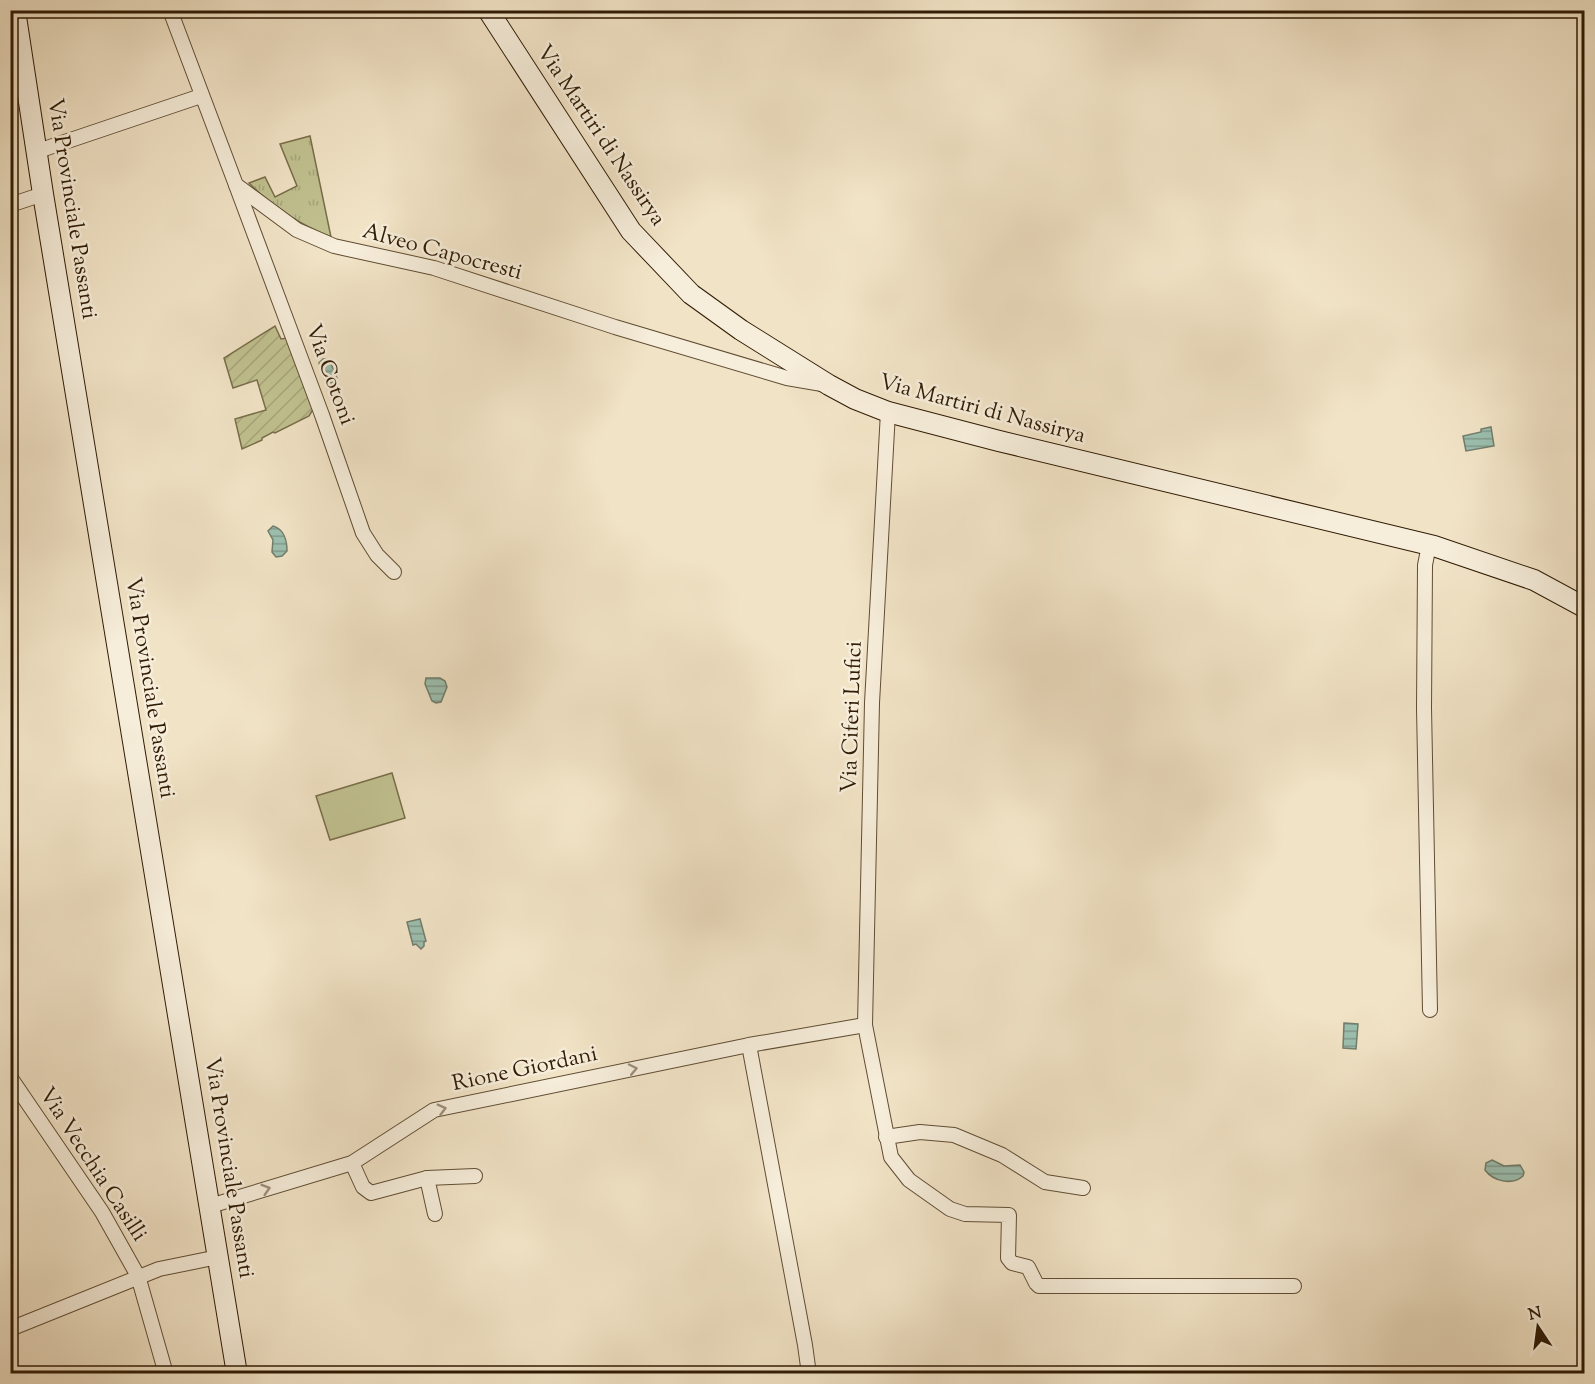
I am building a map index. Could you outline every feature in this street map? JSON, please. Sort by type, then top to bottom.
[{"type":"main road","name":"Via Provinciale Passanti","points":[[15,10],[237,1374]]},
{"type":"main road","name":"Via Martiri di Nassirya","points":[[488,10],[631,231],[691,294],[741,330],[829,385],[855,399],[888,412],[1022,447],[1429,545],[1534,580],[1584,607]]},
{"type":"street","points":[[170,10],[236,185]]},
{"type":"street","points":[[38,151],[201,96]]},
{"type":"street","name":"Alveo Capocresti","points":[[236,185],[297,230],[334,246],[434,268],[615,327],[787,378],[829,385]]},
{"type":"street","name":"Via Cotoni","points":[[236,185],[322,415],[363,533],[377,555],[394,572]]},
{"type":"street","points":[[10,206],[44,194]]},
{"type":"street","name":"Via Ciferi Lufici","points":[[888,412],[872,703],[865,1025],[891,1157],[909,1180],[950,1209],[964,1214],[1008,1215],[1008,1258],[1012,1263],[1028,1267],[1039,1286],[1294,1286]]},
{"type":"street","points":[[1429,545],[1425,565],[1424,708],[1430,1010]]},
{"type":"street","name":"Rione Giordani","points":[[210,1206],[352,1163],[434,1110],[749,1045],[865,1025]]},
{"type":"street","points":[[749,1045],[809,1374]]},
{"type":"street","name":"Via Vecchia Casilli","points":[[10,1077],[102,1212],[138,1276],[166,1374]]},
{"type":"street","points":[[886,1137],[920,1132],[954,1136],[1002,1155],[1045,1182],[1083,1188]]},
{"type":"street","points":[[352,1163],[363,1188],[371,1193],[427,1178],[475,1176]]},
{"type":"street","points":[[427,1178],[435,1214]]},
{"type":"street","points":[[10,1329],[138,1276],[159,1269],[218,1257]]},
{"type":"green space","points":[[310,136],[331,237],[287,214],[249,183],[265,177],[275,197],[297,186],[280,144]]},
{"type":"green space","points":[[275,326],[281,339],[287,338],[314,408],[309,416],[242,449],[235,419],[266,410],[257,380],[233,388],[224,358]]},
{"type":"green space","points":[[392,773],[405,818],[330,840],[316,796]]},
{"type":"shaded area","points":[[323,359],[329,359],[337,378],[332,383],[326,382],[319,363]]},
{"type":"shaded area","points":[[1491,427],[1494,446],[1466,451],[1463,436]]},
{"type":"shaded area","points":[[273,526],[280,530],[285,539],[287,551],[282,556],[276,557],[272,552],[273,540],[268,531]]},
{"type":"shaded area","points":[[426,678],[440,678],[445,681],[447,687],[441,702],[432,701],[425,684]]},
{"type":"shaded area","points":[[420,919],[426,941],[421,949],[416,944],[413,945],[407,922]]},
{"type":"shaded area","points":[[1344,1023],[1358,1024],[1356,1049],[1343,1048]]},
{"type":"shaded area","points":[[1492,1160],[1504,1166],[1520,1165],[1524,1172],[1523,1176],[1514,1181],[1503,1181],[1493,1177],[1485,1170],[1486,1163]]}]
